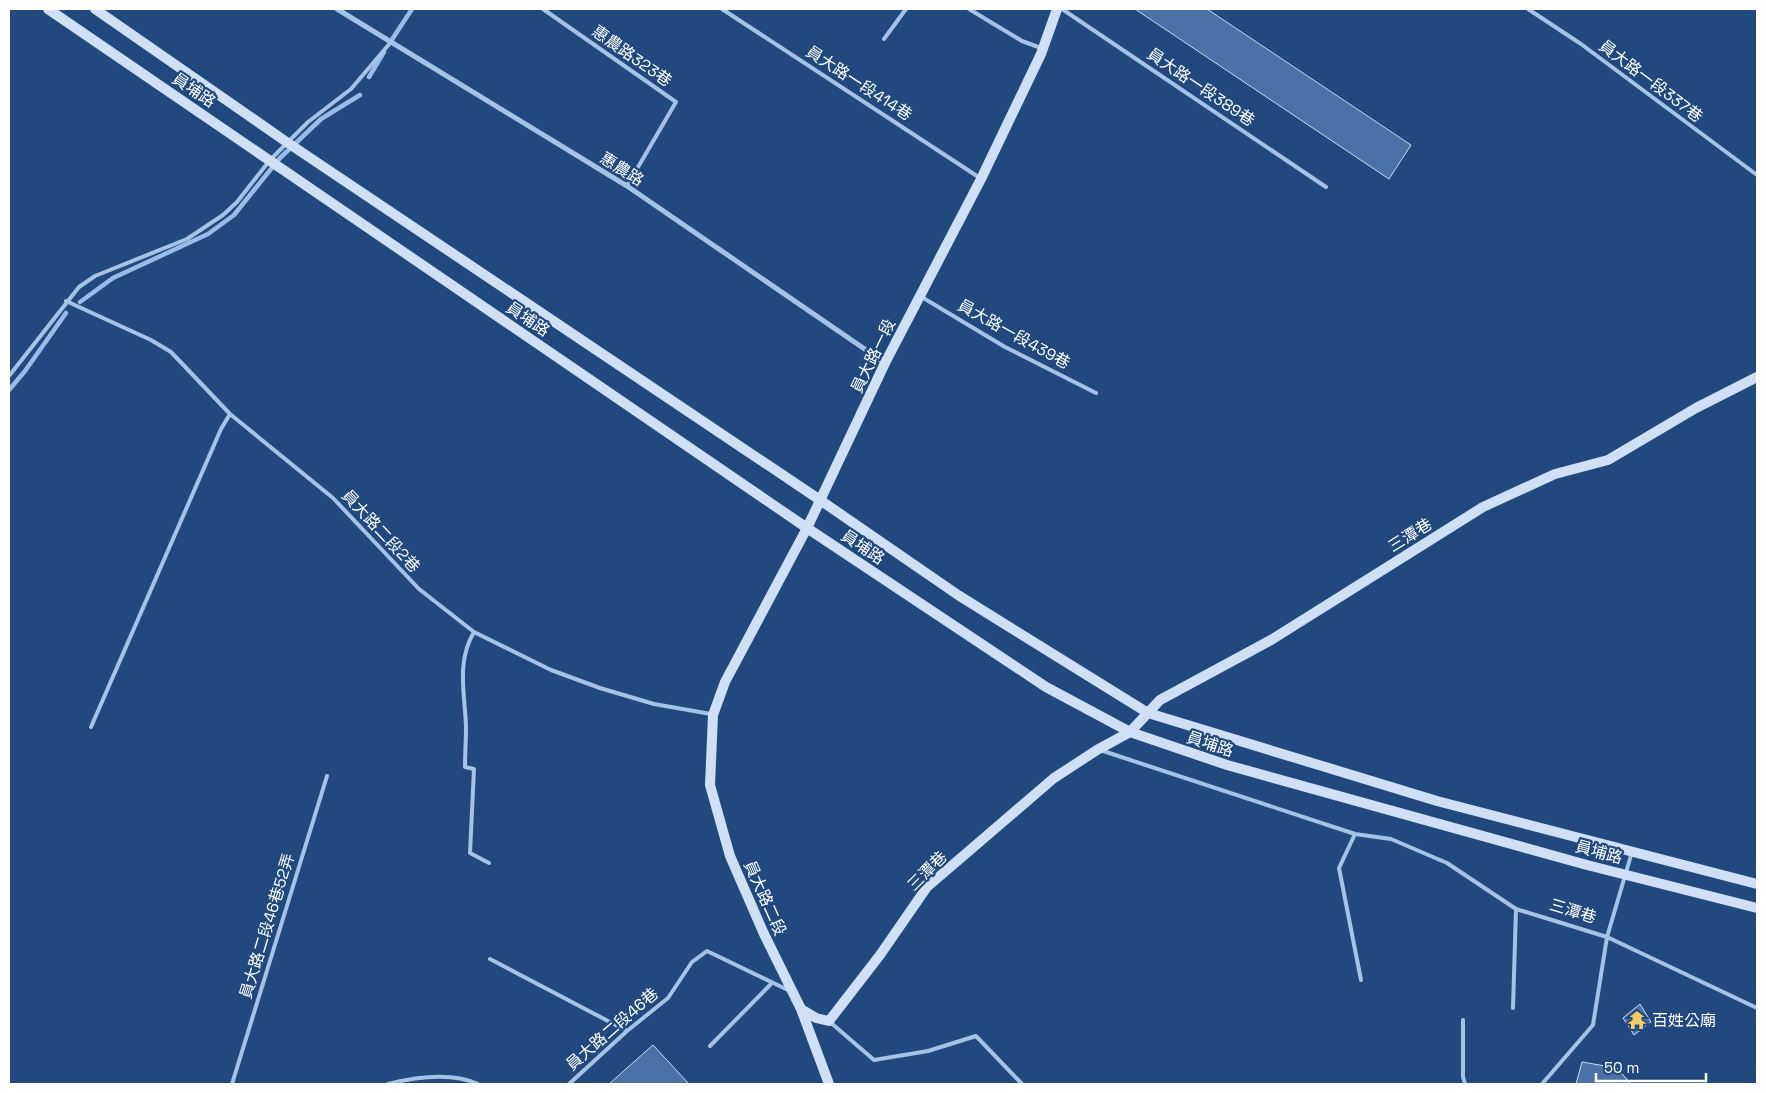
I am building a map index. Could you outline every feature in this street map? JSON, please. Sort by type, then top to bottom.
[{"type":"street","name":"員埔路","points":[[48,9],[807,528],[1046,687],[1130,732],[1227,765],[1626,875],[1757,908]]},
{"type":"street","name":"員埔路","points":[[95,9],[288,143],[820,500],[958,595],[1148,713],[1437,801],[1757,884]]},
{"type":"street","name":"惠農路","points":[[336,9],[627,186],[885,363]]},
{"type":"street","name":"員大路一段","points":[[713,715],[725,682],[807,528],[885,363],[981,179],[1043,49],[1058,9]]},
{"type":"street","name":"三潭巷","points":[[829,1021],[880,955],[928,888],[1054,778],[1097,750],[1130,732],[1160,700],[1271,640],[1482,507],[1555,474],[1608,460],[1696,408],[1757,378]]},
{"type":"street","name":"員大路二段","points":[[713,715],[710,785],[730,856],[801,1009],[828,1084]]},
{"type":"street","points":[[801,1009],[816,1018],[829,1021]]},
{"type":"lane","name":"惠農路323巷","points":[[543,9],[676,102],[627,186]]},
{"type":"lane","name":"員大路一段414巷","points":[[722,9],[981,179]]},
{"type":"lane","points":[[884,39],[906,9]]},
{"type":"lane","points":[[969,9],[1022,41],[1043,49]]},
{"type":"lane","name":"員大路一段389巷","points":[[1062,9],[1326,187]]},
{"type":"lane","name":"員大路一段337巷","points":[[1528,9],[1581,44],[1757,175]]},
{"type":"lane","points":[[9,376],[66,301],[79,287],[95,276],[187,239],[212,224],[237,202],[270,160],[308,122],[350,89],[391,42]]},
{"type":"lane","name":"員大路一段439巷","points":[[920,296],[1005,347],[1096,393]]},
{"type":"lane","name":"員大路二段2巷","points":[[66,301],[161,345],[180,361],[230,414],[333,498],[419,590],[474,632],[551,670],[600,688],[654,704],[713,715]]},
{"type":"lane","points":[[91,727],[217,438],[230,414]]},
{"type":"lane","points":[[474,632],[464,652],[462,671],[466,728],[465,767],[474,769],[470,854],[489,863]]},
{"type":"lane","name":"三潭巷","points":[[1097,750],[1355,834],[1391,839],[1447,863],[1516,910],[1607,937],[1757,1008]]},
{"type":"lane","name":"員大路二段46巷52弄","points":[[232,1084],[327,776]]},
{"type":"lane","points":[[1355,834],[1339,868],[1361,980]]},
{"type":"lane","points":[[1542,1084],[1593,1025],[1607,937],[1632,852]]},
{"type":"lane","points":[[1513,1008],[1516,910]]},
{"type":"lane","name":"員大路二段46巷","points":[[569,1084],[627,1031],[668,998],[692,962],[707,951],[792,992]]},
{"type":"lane","points":[[490,959],[627,1031]]},
{"type":"lane","points":[[710,1046],[772,983]]},
{"type":"lane","points":[[1463,1020],[1463,1077],[1465,1084]]},
{"type":"lane","points":[[829,1021],[874,1060],[928,1052],[976,1036],[1022,1084]]},
{"type":"lane","points":[[388,1084],[410,1079],[464,1078],[478,1084]]},
{"type":"lane","points":[[409,1084],[410,1079]]},
{"type":"building","points":[[1135,9],[1207,9],[1411,145],[1389,179]]},
{"type":"building","name":"百姓公廟","points":[[1640,1004],[1651,1022],[1634,1035],[1623,1018]]},
{"type":"building","points":[[653,1045],[689,1084],[609,1084]]},
{"type":"building","points":[[1582,1062],[1617,1068],[1631,1084],[1576,1084]]},
{"type":"waterway","points":[[391,41],[412,9]]},
{"type":"waterway","points":[[369,77],[384,52]]},
{"type":"waterway","points":[[80,302],[113,278],[208,234],[234,215],[279,159],[321,119],[360,95]]},
{"type":"waterway","points":[[9,390],[25,371],[66,313]]},
{"type":"place","name":"百姓公廟","points":[[1637,1020]]}]
